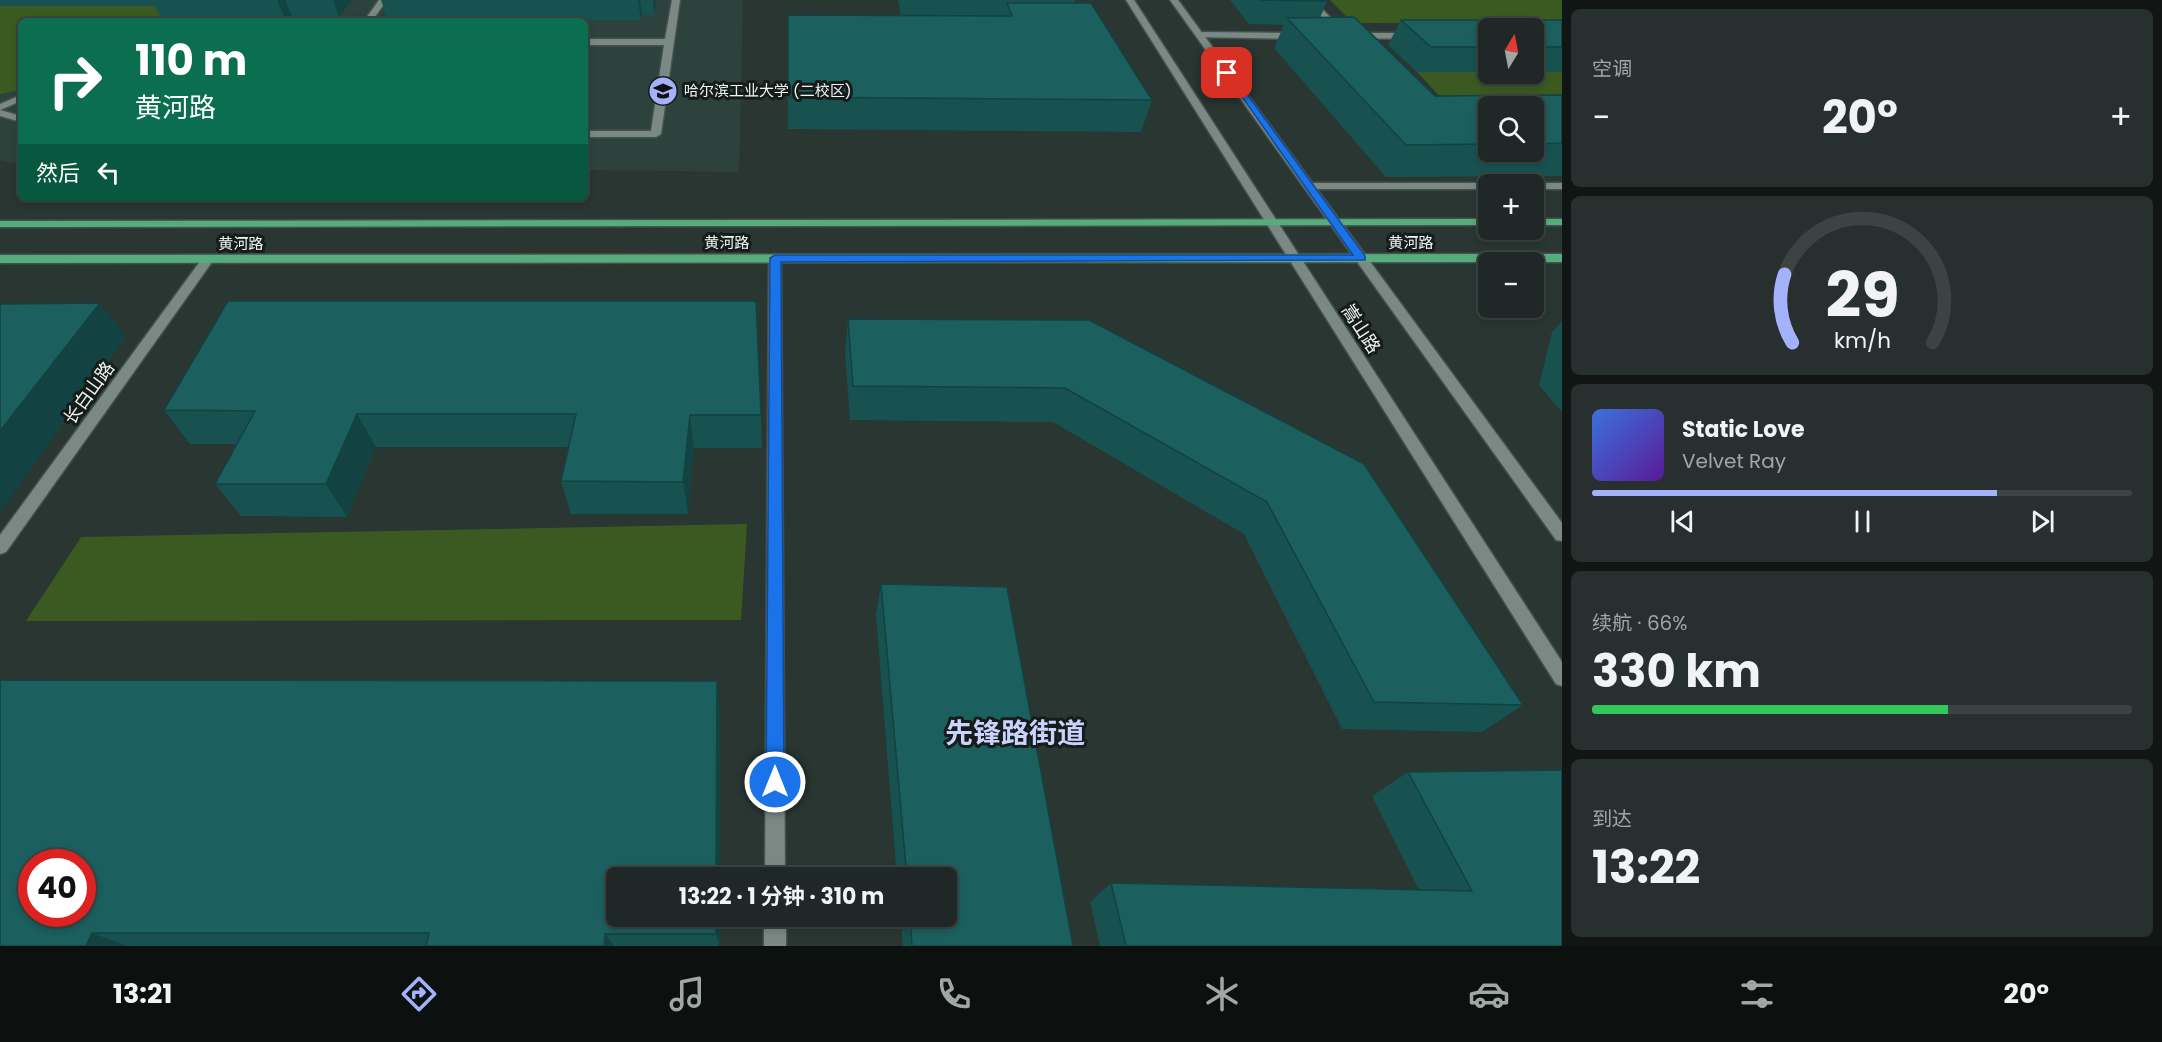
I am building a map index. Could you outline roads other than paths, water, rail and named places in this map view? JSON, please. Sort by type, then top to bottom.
[{"type":"main road","points":[[370,18],[383,0]]},
{"type":"main road","points":[[588,134],[656,134],[676,0]]},
{"type":"main road","name":"嵩山路","points":[[1130,0],[1562,678]]},
{"type":"main road","points":[[1174,0],[1562,535]]},
{"type":"main road","points":[[1309,0],[1351,44]]},
{"type":"main road","points":[[1200,35],[1307,36]]},
{"type":"main road","points":[[1331,36],[1421,36]]},
{"type":"main road","points":[[588,43],[669,42]]},
{"type":"main road","points":[[0,107],[18,99]]},
{"type":"main road","points":[[0,113],[18,117]]},
{"type":"main road","points":[[1309,186],[1478,186]]},
{"type":"main road","points":[[1544,186],[1562,186]]},
{"type":"main road","name":"黄河路","points":[[0,224],[1478,222]]},
{"type":"main road","points":[[1544,222],[1562,222]]},
{"type":"main road","points":[[775,258],[775,867]]},
{"type":"main road","name":"黄河路","points":[[0,259],[1562,258]]},
{"type":"main road","name":"长白山路","points":[[0,547],[208,259]]},
{"type":"main road","points":[[775,927],[775,946]]},
{"type":"place","name":"哈尔滨工业大学 (二校区)","points":[[663,91]]},
{"type":"district","name":"先锋路街道","points":[[1015,733]]}]
